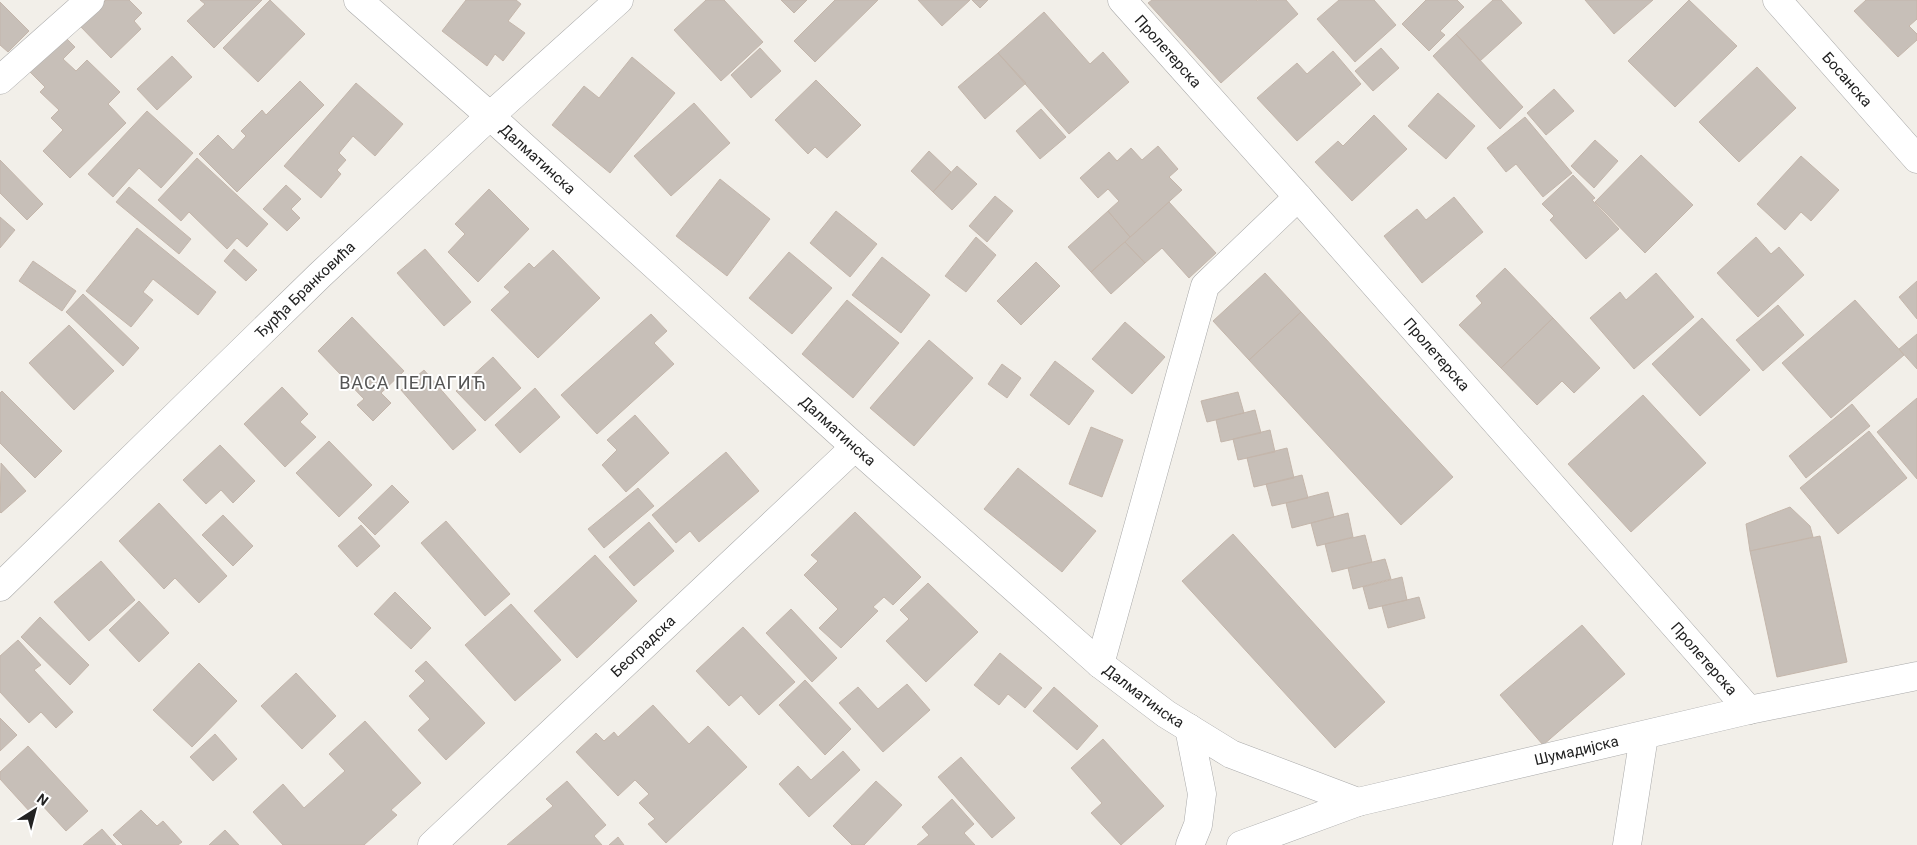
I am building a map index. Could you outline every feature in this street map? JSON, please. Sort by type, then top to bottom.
[{"type":"street","points":[[0,80],[90,0]]},
{"type":"street","name":"Далматинска","points":[[358,0],[490,116],[855,447],[1100,664],[1166,714],[1231,754],[1358,802]]},
{"type":"street","name":"Ђурђа Бранковића","points":[[0,587],[320,275],[490,116],[619,0]]},
{"type":"street","name":"Пролетерска","points":[[1122,0],[1298,197],[1749,710]]},
{"type":"street","name":"Босанска","points":[[1777,0],[1917,159]]},
{"type":"street","points":[[1100,664],[1205,286],[1298,197]]},
{"type":"street","name":"Београдска","points":[[432,845],[855,447]]},
{"type":"street","name":"Шумадијска","points":[[1241,845],[1358,802],[1749,710],[1917,676]]},
{"type":"street","points":[[1189,728],[1202,794],[1198,825],[1190,845]]},
{"type":"street","points":[[1627,845],[1644,736]]},
{"type":"building","points":[[106,0],[129,0],[142,13],[134,21],[141,29],[111,58],[80,26]]},
{"type":"building","points":[[200,0],[262,0],[214,48],[187,21],[205,4]]},
{"type":"building","points":[[270,0],[305,34],[258,82],[223,48]]},
{"type":"building","points":[[466,0],[516,0],[521,4],[508,21],[525,33],[503,61],[495,54],[487,66],[442,31]]},
{"type":"building","points":[[706,0],[724,0],[763,42],[721,81],[674,30]]},
{"type":"building","points":[[781,0],[807,0],[794,13]]},
{"type":"building","points":[[835,0],[878,0],[815,62],[794,41]]},
{"type":"building","points":[[918,0],[970,0],[942,26]]},
{"type":"building","points":[[972,0],[988,0],[980,8]]},
{"type":"building","points":[[1152,0],[1286,0],[1298,14],[1221,83],[1148,3]]},
{"type":"building","points":[[1339,0],[1374,0],[1396,25],[1355,62],[1317,19]]},
{"type":"building","points":[[1426,0],[1457,0],[1464,7],[1440,31],[1445,35],[1429,51],[1402,24]]},
{"type":"building","points":[[1493,0],[1501,0],[1522,23],[1480,61],[1456,34]]},
{"type":"building","points":[[1585,0],[1653,0],[1614,34]]},
{"type":"building","points":[[1689,0],[1737,46],[1675,107],[1628,61]]},
{"type":"building","points":[[1866,0],[1917,0],[1917,19],[1909,26],[1917,34],[1917,40],[1898,57],[1854,11]]},
{"type":"building","points":[[0,2],[29,31],[8,52],[0,45]]},
{"type":"building","points":[[1044,12],[1090,64],[1103,52],[1129,82],[1069,134],[998,53]]},
{"type":"building","points":[[1456,34],[1523,107],[1500,129],[1433,56]]},
{"type":"building","points":[[65,37],[75,47],[63,59],[76,71],[87,60],[120,92],[108,104],[126,123],[70,178],[43,151],[63,130],[51,118],[59,110],[40,92],[45,87],[30,72]]},
{"type":"building","points":[[760,48],[781,71],[751,98],[731,75]]},
{"type":"building","points":[[1381,48],[1399,68],[1373,91],[1355,71]]},
{"type":"building","points":[[1333,51],[1361,84],[1297,141],[1257,98],[1297,63],[1307,74]]},
{"type":"building","points":[[998,53],[1026,83],[985,119],[958,87]]},
{"type":"building","points":[[172,56],[192,77],[157,110],[137,89]]},
{"type":"building","points":[[632,57],[675,93],[610,173],[552,125],[584,86],[599,98]]},
{"type":"building","points":[[1757,67],[1796,108],[1739,162],[1699,122]]},
{"type":"building","points":[[816,80],[861,125],[827,158],[815,147],[808,154],[775,120]]},
{"type":"building","points":[[300,81],[324,105],[237,192],[199,154],[218,135],[233,150],[246,136],[241,131],[262,110],[266,115]]},
{"type":"building","points":[[356,83],[403,124],[375,156],[353,136],[339,153],[346,160],[337,170],[341,174],[321,198],[284,166]]},
{"type":"building","points":[[1554,89],[1574,111],[1546,135],[1527,113]]},
{"type":"building","points":[[1438,93],[1475,126],[1446,159],[1408,126]]},
{"type":"building","points":[[694,103],[730,143],[671,196],[634,156]]},
{"type":"building","points":[[1041,109],[1066,137],[1040,159],[1016,131]]},
{"type":"building","points":[[147,111],[193,153],[161,188],[139,168],[113,197],[88,174]]},
{"type":"building","points":[[1374,115],[1407,149],[1352,201],[1315,162],[1338,141],[1343,146]]},
{"type":"building","points":[[1525,117],[1572,173],[1543,197],[1516,164],[1506,172],[1487,148]]},
{"type":"building","points":[[1595,140],[1618,161],[1594,188],[1571,166]]},
{"type":"building","points":[[1158,146],[1178,169],[1169,177],[1182,190],[1130,237],[1108,211],[1119,201],[1108,189],[1098,198],[1080,178],[1109,152],[1117,161],[1131,148],[1142,160]]},
{"type":"building","points":[[929,151],[951,172],[933,192],[911,171]]},
{"type":"building","points":[[1641,155],[1693,205],[1645,253],[1595,202]]},
{"type":"building","points":[[1801,156],[1839,190],[1811,221],[1801,212],[1785,230],[1757,204]]},
{"type":"building","points":[[197,158],[268,224],[247,247],[237,238],[227,249],[189,212],[181,221],[158,200]]},
{"type":"building","points":[[0,160],[43,204],[27,220],[0,193]]},
{"type":"building","points":[[957,166],[977,184],[952,210],[933,192]]},
{"type":"building","points":[[1573,175],[1595,198],[1592,200],[1619,229],[1586,259],[1550,220],[1554,216],[1542,204]]},
{"type":"building","points":[[720,179],[770,219],[727,276],[676,236]]},
{"type":"building","points":[[286,185],[301,199],[291,209],[300,218],[287,231],[263,209]]},
{"type":"building","points":[[129,187],[191,239],[179,254],[116,202]]},
{"type":"building","points":[[489,189],[529,229],[478,282],[448,252],[465,234],[455,224]]},
{"type":"building","points":[[995,196],[1013,211],[987,242],[969,226]]},
{"type":"building","points":[[1454,197],[1483,232],[1422,283],[1384,236],[1417,209],[1426,220]]},
{"type":"building","points":[[1169,202],[1216,253],[1189,278],[1162,248],[1145,263],[1125,242]]},
{"type":"building","points":[[836,211],[877,244],[850,277],[810,243]]},
{"type":"building","points":[[1108,211],[1130,237],[1091,272],[1068,247]]},
{"type":"building","points":[[0,217],[15,230],[0,248]]},
{"type":"building","points":[[137,228],[216,292],[198,315],[153,279],[143,292],[153,300],[131,327],[86,291]]},
{"type":"building","points":[[976,237],[996,255],[966,292],[945,276]]},
{"type":"building","points":[[1756,237],[1771,254],[1779,247],[1804,275],[1758,317],[1717,273]]},
{"type":"building","points":[[1125,242],[1145,263],[1111,294],[1091,272]]},
{"type":"building","points":[[234,249],[257,270],[246,281],[224,261]]},
{"type":"building","points":[[425,249],[471,302],[444,326],[397,273]]},
{"type":"building","points":[[553,250],[600,298],[538,358],[491,310],[510,292],[504,287],[529,263],[534,268]]},
{"type":"building","points":[[789,252],[832,288],[792,334],[749,298]]},
{"type":"building","points":[[882,257],[930,295],[901,333],[852,295]]},
{"type":"building","points":[[33,261],[76,291],[62,311],[19,281]]},
{"type":"building","points":[[1036,262],[1060,286],[1021,325],[997,301]]},
{"type":"building","points":[[1505,268],[1553,318],[1501,368],[1459,325],[1482,303],[1476,296]]},
{"type":"building","points":[[1265,273],[1301,312],[1249,360],[1213,321]]},
{"type":"building","points":[[1656,273],[1694,317],[1634,369],[1590,318],[1620,292],[1626,300]]},
{"type":"building","points":[[1917,281],[1917,319],[1899,297]]},
{"type":"building","points":[[83,294],[139,348],[123,366],[66,312]]},
{"type":"building","points":[[847,300],[899,343],[853,398],[802,354]]},
{"type":"building","points":[[1855,300],[1904,355],[1831,418],[1782,363]]},
{"type":"building","points":[[1778,305],[1804,335],[1763,371],[1736,340]]},
{"type":"building","points":[[1301,312],[1453,477],[1401,525],[1249,360]]},
{"type":"building","points":[[651,314],[667,331],[654,343],[674,364],[597,434],[561,395]]},
{"type":"building","points":[[352,317],[404,371],[381,393],[391,403],[373,421],[357,405],[364,399],[318,351]]},
{"type":"building","points":[[1553,318],[1600,368],[1574,393],[1562,381],[1537,405],[1501,368]]},
{"type":"building","points":[[1702,318],[1750,370],[1700,416],[1652,364]]},
{"type":"building","points":[[1125,322],[1165,357],[1132,394],[1092,359]]},
{"type":"building","points":[[69,325],[114,371],[74,410],[29,363]]},
{"type":"building","points":[[1917,334],[1917,369],[1899,349]]},
{"type":"building","points":[[929,340],[973,378],[914,446],[870,408]]},
{"type":"building","points":[[493,357],[521,388],[485,421],[456,391]]},
{"type":"building","points":[[1055,361],[1094,391],[1069,425],[1030,395]]},
{"type":"building","points":[[1002,364],[1021,378],[1007,398],[988,384]]},
{"type":"building","points":[[424,370],[476,430],[453,450],[401,390]]},
{"type":"building","points":[[282,387],[308,414],[300,422],[316,437],[285,467],[244,424]]},
{"type":"building","points":[[535,388],[560,417],[520,453],[495,425]]},
{"type":"building","points":[[2,391],[62,451],[35,478],[0,443],[0,393]]},
{"type":"building","points":[[1238,392],[1244,413],[1207,422],[1201,401]]},
{"type":"building","points":[[1643,395],[1706,463],[1631,532],[1568,464]]},
{"type":"building","points":[[1917,398],[1917,479],[1877,432]]},
{"type":"building","points":[[1852,404],[1870,426],[1806,478],[1789,456]]},
{"type":"building","points":[[1255,410],[1261,433],[1221,442],[1216,420]]},
{"type":"building","points":[[635,415],[669,453],[626,492],[602,465],[617,450],[607,440]]},
{"type":"building","points":[[1091,427],[1123,440],[1102,497],[1069,484]]},
{"type":"building","points":[[1270,430],[1275,452],[1238,460],[1233,439]]},
{"type":"building","points":[[1869,431],[1907,478],[1838,534],[1800,488]]},
{"type":"building","points":[[329,441],[372,485],[339,517],[296,473]]},
{"type":"building","points":[[220,445],[255,481],[233,503],[221,490],[206,504],[183,480]]},
{"type":"building","points":[[1287,448],[1294,478],[1254,487],[1247,458]]},
{"type":"building","points":[[726,452],[759,491],[699,542],[690,531],[676,543],[652,515]]},
{"type":"building","points":[[1,463],[26,491],[1,513],[0,512]]},
{"type":"building","points":[[1018,468],[1096,531],[1062,572],[984,509]]},
{"type":"building","points":[[1302,475],[1308,498],[1272,506],[1266,484]]},
{"type":"building","points":[[392,485],[409,502],[375,535],[358,518]]},
{"type":"building","points":[[638,488],[654,506],[604,548],[588,529]]},
{"type":"building","points":[[1328,492],[1334,517],[1292,528],[1286,503]]},
{"type":"building","points":[[159,503],[227,576],[199,603],[175,578],[164,589],[119,541]]},
{"type":"building","points":[[1790,507],[1810,526],[1813,537],[1750,551],[1746,524]]},
{"type":"building","points":[[855,512],[921,577],[893,605],[884,597],[873,607],[878,611],[841,648],[819,628],[838,609],[804,575],[818,561],[811,555]]},
{"type":"building","points":[[1348,513],[1353,537],[1317,546],[1311,523]]},
{"type":"building","points":[[223,515],[253,546],[233,566],[202,535]]},
{"type":"building","points":[[446,521],[510,594],[485,616],[421,543]]},
{"type":"building","points":[[649,522],[674,551],[634,586],[609,557]]},
{"type":"building","points":[[361,525],[380,546],[357,567],[338,546]]},
{"type":"building","points":[[1233,534],[1385,702],[1335,748],[1182,581]]},
{"type":"building","points":[[1365,535],[1372,562],[1332,572],[1325,544]]},
{"type":"building","points":[[1820,536],[1847,662],[1777,677],[1750,551]]},
{"type":"building","points":[[595,555],[637,601],[577,658],[534,611]]},
{"type":"building","points":[[1385,559],[1391,579],[1353,589],[1348,568]]},
{"type":"building","points":[[101,561],[135,600],[89,641],[54,602]]},
{"type":"building","points":[[1402,577],[1407,600],[1369,609],[1363,587]]},
{"type":"building","points":[[928,583],[978,632],[926,682],[886,641],[909,619],[900,610]]},
{"type":"building","points":[[395,592],[431,628],[411,649],[374,614]]},
{"type":"building","points":[[1419,597],[1425,618],[1388,628],[1382,606]]},
{"type":"building","points":[[139,601],[169,633],[139,662],[109,630]]},
{"type":"building","points":[[511,604],[561,660],[515,701],[465,645]]},
{"type":"building","points":[[791,609],[837,658],[812,682],[766,633]]},
{"type":"building","points":[[40,617],[89,665],[70,685],[21,637]]},
{"type":"building","points":[[1582,625],[1625,674],[1543,745],[1500,695]]},
{"type":"building","points":[[743,627],[795,682],[759,715],[741,695],[729,706],[696,671]]},
{"type":"building","points":[[18,640],[41,665],[34,670],[73,712],[56,728],[41,712],[29,723],[0,692],[0,656]]},
{"type":"building","points":[[1000,653],[1042,688],[1025,708],[1008,694],[999,705],[974,685]]},
{"type":"building","points":[[426,661],[485,723],[446,760],[418,730],[430,719],[409,696],[425,681],[415,671]]},
{"type":"building","points":[[199,663],[237,701],[192,747],[153,710]]},
{"type":"building","points":[[296,673],[336,716],[302,749],[261,706]]},
{"type":"building","points":[[805,680],[851,729],[825,755],[779,705]]},
{"type":"building","points":[[907,684],[930,710],[883,752],[839,703],[858,687],[878,709]]},
{"type":"building","points":[[1054,687],[1098,726],[1077,750],[1033,711]]},
{"type":"building","points":[[653,705],[689,744],[708,726],[747,767],[666,843],[648,824],[655,819],[639,803],[649,794],[635,780],[618,796],[576,752],[596,733],[604,741],[614,732],[618,737]]},
{"type":"building","points":[[0,718],[17,735],[0,751]]},
{"type":"building","points":[[365,721],[421,783],[391,810],[397,815],[364,845],[283,845],[253,812],[283,784],[304,808],[345,771],[329,754]]},
{"type":"building","points":[[215,734],[237,759],[213,781],[190,757]]},
{"type":"building","points":[[1103,739],[1164,806],[1121,845],[1091,813],[1102,803],[1071,768]]},
{"type":"building","points":[[28,746],[88,811],[66,831],[41,804],[31,813],[0,779],[0,772]]},
{"type":"building","points":[[843,751],[860,770],[809,817],[779,784],[798,766],[811,780]]},
{"type":"building","points":[[961,757],[1015,818],[992,838],[938,777]]},
{"type":"building","points":[[567,781],[606,825],[594,836],[602,845],[507,845],[553,806],[546,799]]},
{"type":"building","points":[[876,781],[902,805],[864,845],[852,845],[833,826]]},
{"type":"building","points":[[952,799],[974,824],[964,833],[975,845],[917,845],[929,835],[922,827]]},
{"type":"building","points":[[141,810],[157,826],[163,821],[182,842],[178,845],[123,845],[113,835]]},
{"type":"building","points":[[102,829],[116,845],[83,845]]},
{"type":"building","points":[[225,830],[239,845],[209,845]]},
{"type":"building","points":[[618,837],[624,845],[609,845]]},
{"type":"district","name":"ВАСА ПЕЛАГИЋ","points":[[413,383]]}]
